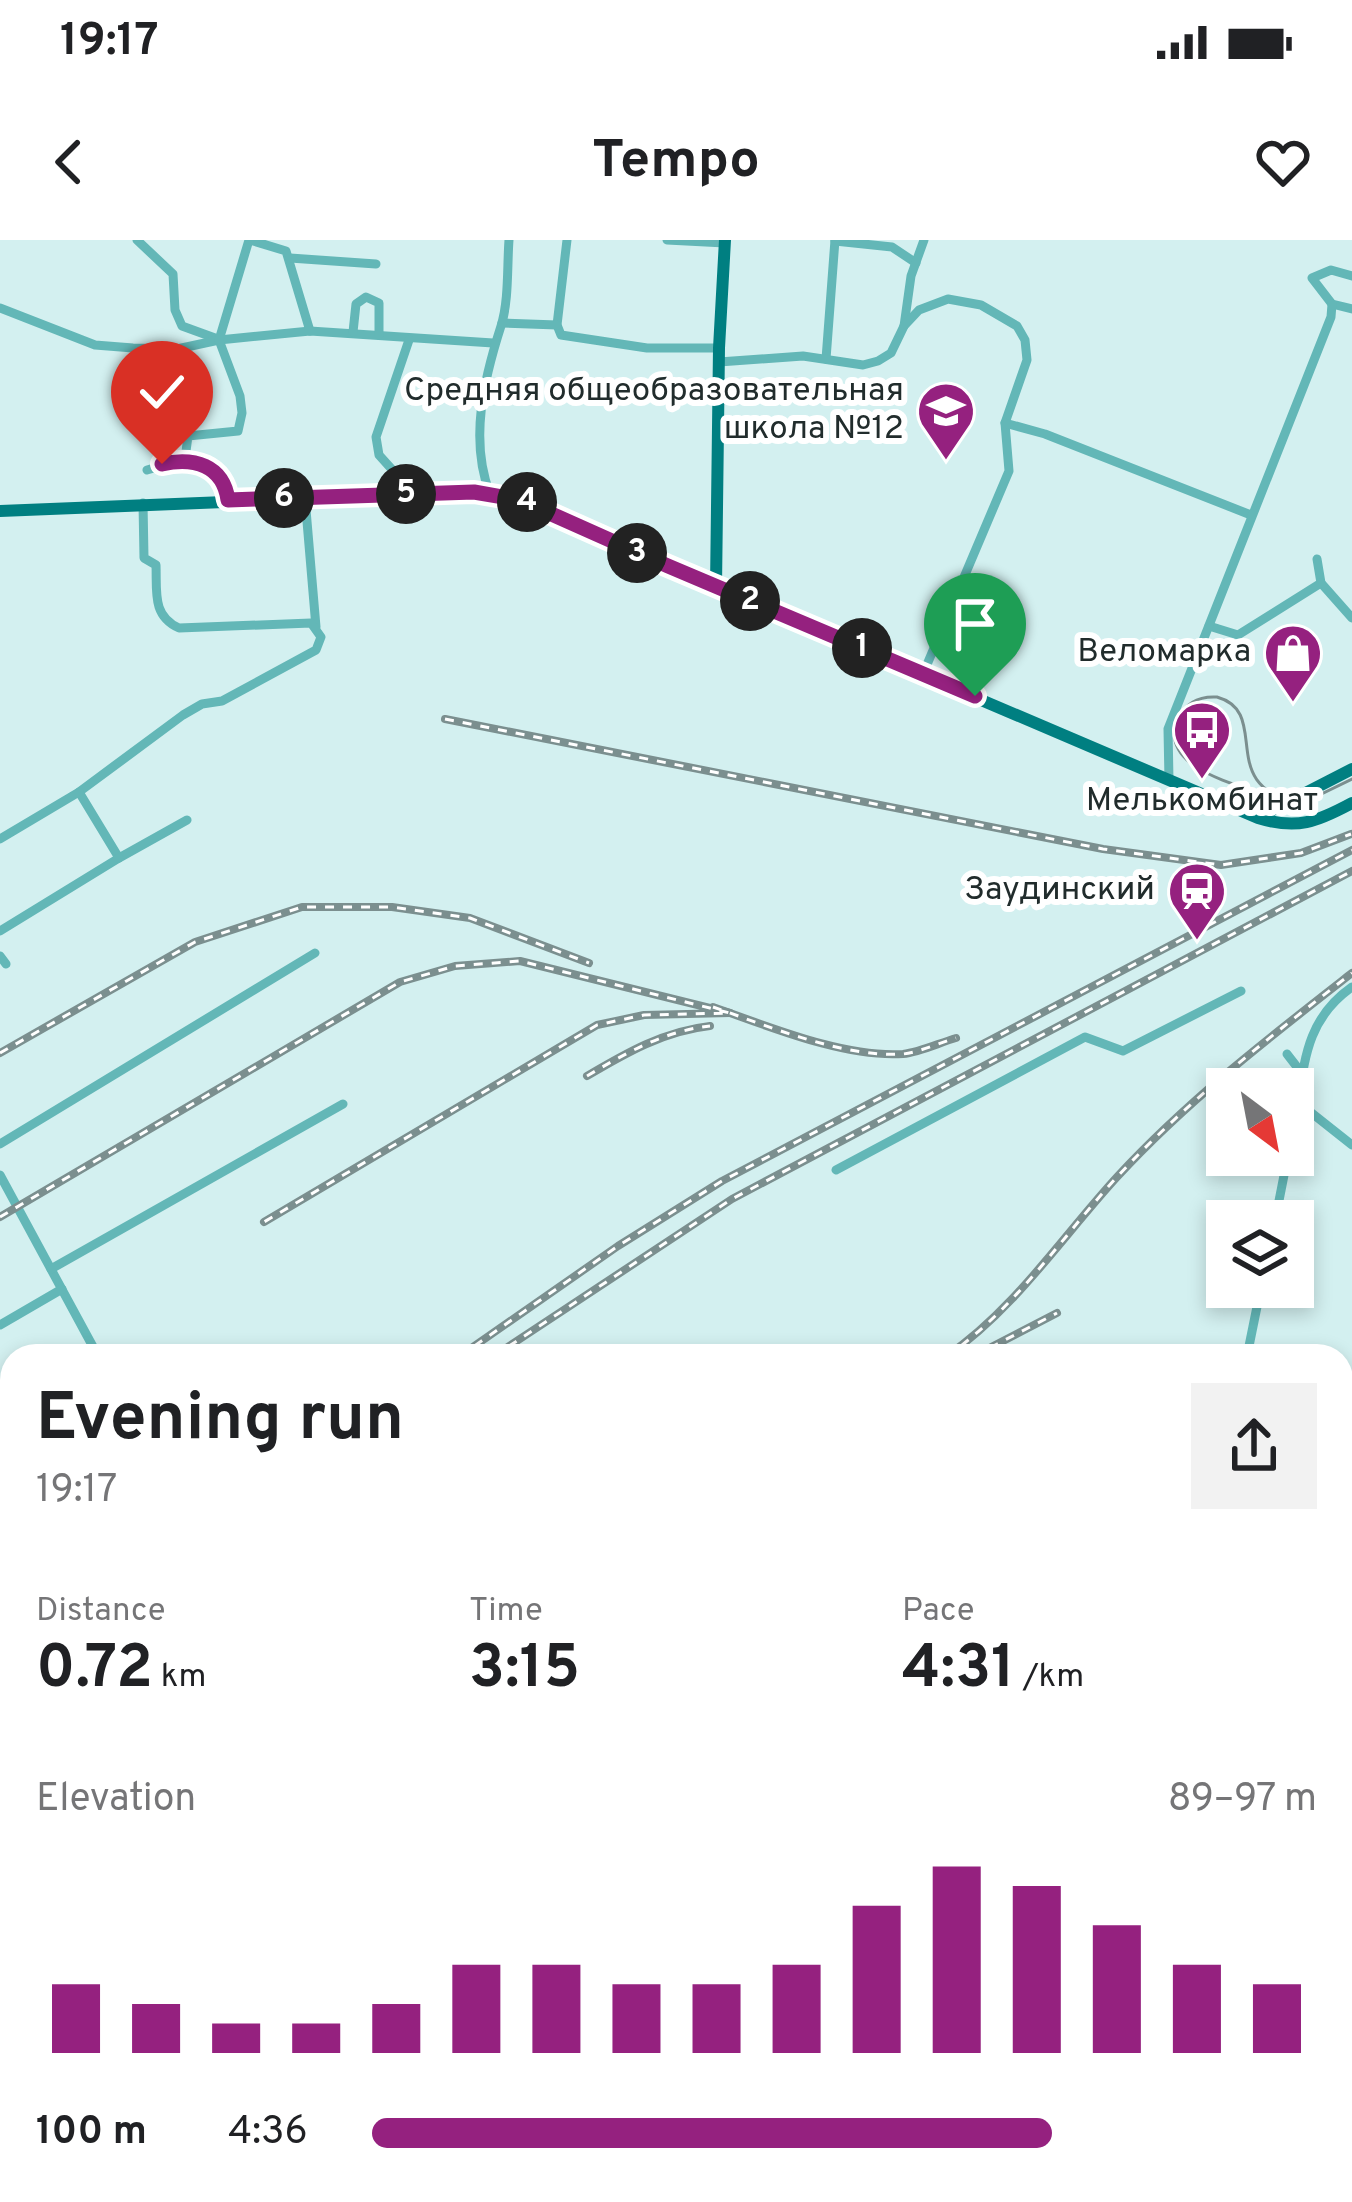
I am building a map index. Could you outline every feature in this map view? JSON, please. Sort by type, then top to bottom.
[{"type":"main road","points":[[716,586],[725,242]]},
{"type":"main road","points":[[0,511],[414,494],[490,494],[520,500],[1258,818],[1285,826],[1310,823],[1352,803]]},
{"type":"main road","points":[[1258,818],[1352,769]]},
{"type":"street","points":[[137,240],[149,245],[173,274],[175,310],[182,326],[219,340]]},
{"type":"street","points":[[185,459],[188,436],[238,431],[240,396],[219,340],[249,240],[286,251],[310,331]]},
{"type":"street","points":[[490,494],[479,458],[493,343],[502,323],[508,240]]},
{"type":"street","points":[[567,240],[557,325],[566,339],[719,355],[802,356],[863,365],[891,353],[904,326],[924,240]]},
{"type":"street","points":[[667,240],[725,242]]},
{"type":"street","points":[[826,359],[835,241],[892,247],[916,263]]},
{"type":"street","points":[[290,258],[376,264]]},
{"type":"street","points":[[1352,276],[1331,271],[1312,278],[1333,304],[1352,309]]},
{"type":"street","points":[[353,332],[356,304],[366,298],[379,303],[379,335]]},
{"type":"street","points":[[904,326],[919,310],[948,299],[981,305],[1017,326],[1025,340],[1027,360],[1005,423],[1010,471],[923,674]]},
{"type":"street","points":[[1169,780],[1168,728],[1333,304]]},
{"type":"street","points":[[0,308],[95,345],[177,349],[310,331],[493,343]]},
{"type":"street","points":[[502,323],[557,325]]},
{"type":"street","points":[[409,340],[376,437],[379,455],[414,494]]},
{"type":"street","points":[[1005,423],[1045,434],[1251,515]]},
{"type":"street","points":[[147,470],[185,459],[218,473],[226,482],[228,500]]},
{"type":"street","points":[[0,839],[109,774],[124,756],[202,704],[222,701],[316,650],[321,637],[316,627],[305,498]]},
{"type":"street","points":[[143,503],[144,558],[155,565],[158,612],[165,621],[179,628],[259,623],[316,627]]},
{"type":"street","points":[[1317,559],[1321,583],[1352,618]]},
{"type":"street","points":[[1209,626],[1238,635],[1321,583]]},
{"type":"street","points":[[79,792],[119,858]]},
{"type":"street","points":[[0,931],[187,820]]},
{"type":"street","points":[[0,1144],[315,952]]},
{"type":"street","points":[[1305,1068],[1306,1046],[1322,1014],[1352,987]]},
{"type":"street","points":[[836,1170],[1085,1037],[1123,1051],[1240,992]]},
{"type":"street","points":[[1287,1054],[1298,1068]]},
{"type":"street","points":[[52,1269],[343,1104]]},
{"type":"street","points":[[1314,1115],[1352,1145]]},
{"type":"street","points":[[0,1175],[92,1344]]},
{"type":"street","points":[[0,1325],[62,1289]]},
{"type":"street","points":[[1250,1344],[1257,1308]]},
{"type":"tram line","points":[[1269,796],[1189,762],[1175,736],[1178,719],[1189,704],[1217,697],[1233,706],[1242,718],[1251,768],[1259,783],[1276,795],[1303,803],[1352,779]]},
{"type":"railway","points":[[445,719],[1103,849],[1221,865],[1301,853],[1351,834]]},
{"type":"railway","points":[[477,1344],[722,1181],[1352,850]]},
{"type":"railway","points":[[512,1344],[732,1199],[1352,871]]},
{"type":"railway","points":[[0,1053],[195,942],[302,907],[392,907],[470,918],[589,963]]},
{"type":"railway","points":[[0,1217],[400,982],[455,966],[520,961],[730,1013],[644,1015],[597,1025],[264,1222]]},
{"type":"railway","points":[[963,1344],[1016,1295],[1117,1177],[1172,1122],[1352,973]]},
{"type":"railway","points":[[713,1007],[856,1051],[903,1054],[956,1038]]},
{"type":"railway","points":[[587,1076],[661,1038],[710,1026]]},
{"type":"railway","points":[[997,1344],[1057,1313]]},
{"type":"place","name":"Средняя общеобразовательная школа №12","points":[[946,462]]},
{"type":"place","name":"Веломарка","points":[[1293,704]]},
{"type":"place","name":"Мелькомбинат","points":[[1202,781]]},
{"type":"place","name":"Заудинский","points":[[1197,942]]},
{"type":"route","points":[[162,464],[185,459],[218,473],[226,482],[228,500],[474,492],[520,500],[975,696]]}]
